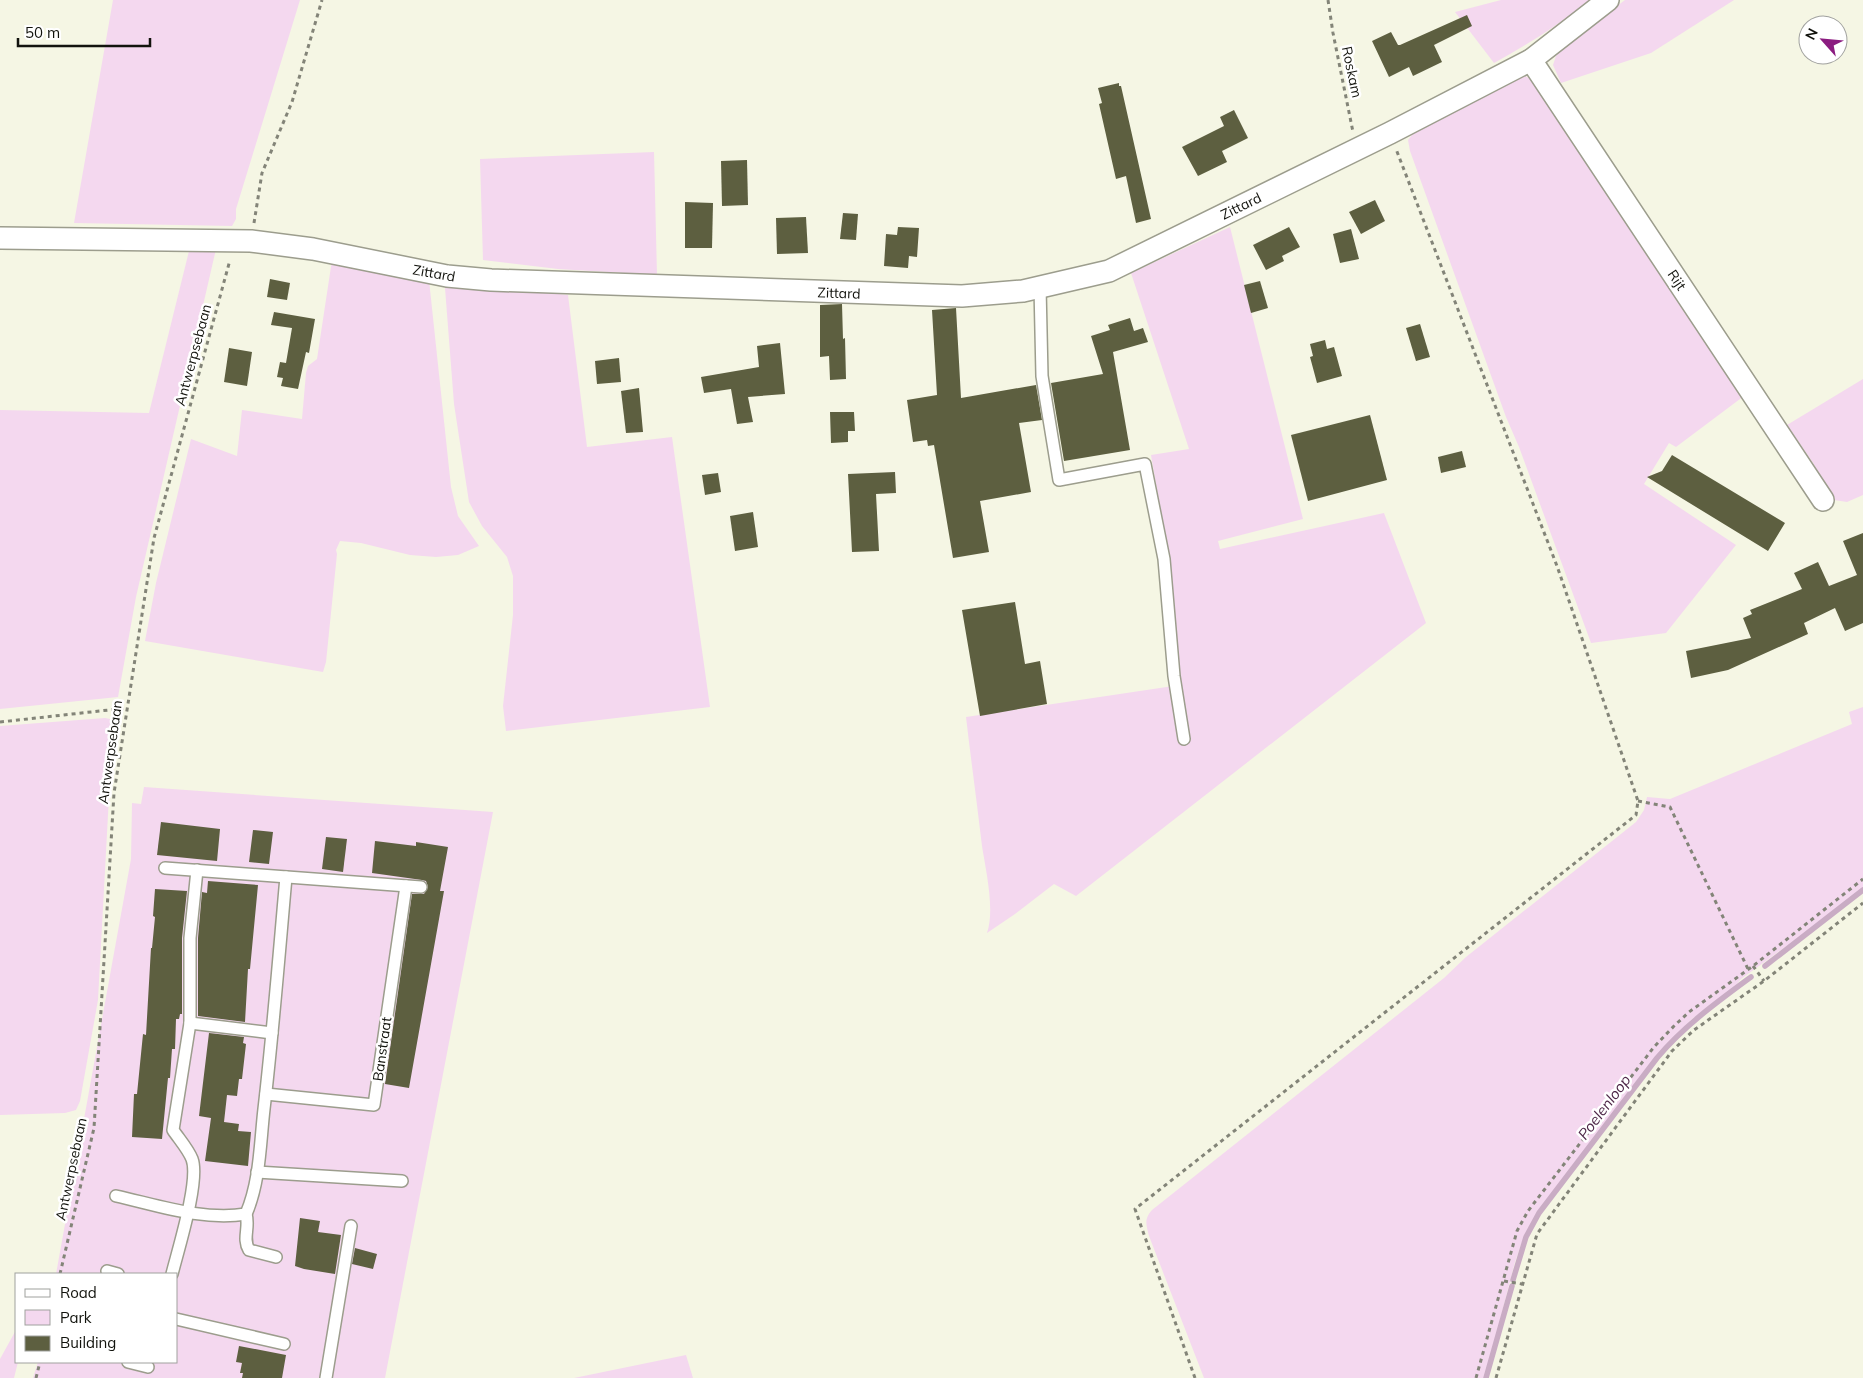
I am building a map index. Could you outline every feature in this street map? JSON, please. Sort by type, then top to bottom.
[{"type":"street","name":"Zittard","points":[[0,238],[243,241],[313,249],[447,276],[491,280],[962,296],[1022,291],[1109,271],[1356,148],[1390,134],[1531,60],[1608,0]]},
{"type":"street","name":"Rijt","points":[[1531,60],[1823,500]]},
{"type":"lane","points":[[1040,287],[1042,376],[1059,480],[1145,464],[1164,559],[1174,676],[1184,739]]},
{"type":"lane","points":[[165,868],[421,887]]},
{"type":"lane","points":[[172,1273],[195,1172],[192,1158],[173,1130],[190,1023],[190,938],[197,870]]},
{"type":"lane","points":[[276,1257],[249,1250],[245,1243],[248,1221],[246,1214],[253,1197],[266,1094],[286,877]]},
{"type":"lane","name":"Banstraat","points":[[266,1094],[374,1104],[406,886]]},
{"type":"lane","points":[[190,1023],[272,1033]]},
{"type":"lane","points":[[257,1172],[402,1181]]},
{"type":"lane","points":[[116,1196],[187,1212],[233,1216],[246,1214]]},
{"type":"lane","points":[[326,1378],[351,1226]]},
{"type":"lane","points":[[178,1319],[284,1344]]},
{"type":"lane","points":[[131,1363],[148,1369]]},
{"type":"path","name":"Antwerpsebaan","points":[[60,1273],[94,1128],[114,793],[154,538],[262,173],[292,102],[322,0]]},
{"type":"path","name":"Roskam","points":[[1328,0],[1356,148]]},
{"type":"path","points":[[1195,1378],[1135,1208],[1636,815],[1638,801],[1557,566],[1390,134]]},
{"type":"path","points":[[0,722],[128,708]]},
{"type":"path","points":[[1638,801],[1670,807],[1748,969]]},
{"type":"path","points":[[1476,1378],[1517,1231],[1528,1211],[1654,1047],[1689,1012],[1753,966],[1863,879]]},
{"type":"path","points":[[1496,1378],[1537,1234],[1672,1051],[1694,1030],[1764,981],[1863,903]]},
{"type":"path","points":[[1753,966],[1764,981]]},
{"type":"path","points":[[1504,1281],[1522,1284]]},
{"type":"path","points":[[36,1378],[40,1363]]},
{"type":"green space","points":[[113,0],[300,0],[236,209],[236,219],[232,226],[74,223]]},
{"type":"green space","points":[[1501,0],[1590,0],[1543,34],[1494,63],[1455,12]]},
{"type":"green space","points":[[1625,0],[1734,0],[1651,53],[1561,83],[1553,65],[1556,56],[1562,48]]},
{"type":"green space","points":[[1523,75],[1531,79],[1540,89],[1744,396],[1676,447],[1669,443],[1644,484],[1736,545],[1666,633],[1591,643],[1519,447],[1506,417],[1410,151],[1408,140],[1415,131]]},
{"type":"green space","points":[[654,152],[657,275],[558,269],[483,260],[480,159]]},
{"type":"green space","points":[[1230,227],[1303,519],[1218,541],[1220,549],[1384,513],[1426,623],[1076,896],[1054,884],[987,933],[990,913],[989,890],[966,717],[1180,685],[1170,566],[1151,455],[1189,449],[1131,273]]},
{"type":"green space","points":[[190,247],[216,249],[136,597],[118,697],[0,709],[0,410],[149,413]]},
{"type":"green space","points":[[332,260],[429,280],[451,487],[458,516],[479,546],[458,555],[436,557],[410,555],[361,543],[340,541],[336,550],[326,662],[323,672],[145,641],[156,583],[191,439],[237,456],[242,410],[302,419],[306,373],[308,366],[317,359]]},
{"type":"green space","points":[[446,281],[568,295],[587,447],[672,437],[710,707],[506,731],[503,706],[513,615],[513,576],[507,557],[482,526],[469,502],[454,404]]},
{"type":"green space","points":[[1863,379],[1863,495],[1847,502],[1834,500],[1813,463],[1787,425]]},
{"type":"green space","points":[[1863,707],[1863,891],[1741,979],[1692,1019],[1662,1050],[1540,1210],[1524,1236],[1515,1262],[1485,1378],[1204,1378],[1149,1236],[1146,1222],[1152,1210],[1444,978],[1466,957],[1636,822],[1644,810],[1647,797],[1670,799],[1852,724],[1849,712]]},
{"type":"green space","points":[[110,719],[112,741],[98,1000],[80,1101],[76,1110],[65,1113],[0,1115],[0,726]]},
{"type":"green space","points":[[144,787],[493,812],[385,1378],[33,1378],[38,1363],[178,1363],[178,1273],[56,1273],[131,859],[132,803],[141,804]]},
{"type":"green space","points":[[15,1332],[15,1363],[18,1363],[14,1378],[0,1378],[0,1359]]},
{"type":"green space","points":[[686,1355],[693,1378],[574,1378]]},
{"type":"building","points":[[1467,15],[1472,26],[1434,45],[1442,62],[1413,76],[1409,67],[1389,77],[1372,41],[1391,32],[1398,45],[1400,45]]},
{"type":"building","points":[[1119,83],[1151,219],[1136,223],[1126,176],[1116,179],[1099,104],[1102,103],[1098,88]]},
{"type":"building","points":[[1234,110],[1248,138],[1222,151],[1227,162],[1198,176],[1182,147],[1224,126],[1220,117]]},
{"type":"building","points":[[747,160],[748,205],[722,206],[721,161]]},
{"type":"building","points":[[1375,200],[1385,221],[1361,234],[1349,212]]},
{"type":"building","points":[[685,202],[713,203],[712,248],[685,248]]},
{"type":"building","points":[[843,213],[858,214],[856,240],[840,239]]},
{"type":"building","points":[[806,217],[808,253],[777,254],[776,218]]},
{"type":"building","points":[[898,227],[919,228],[917,257],[909,256],[908,268],[884,266],[886,234],[897,235]]},
{"type":"building","points":[[1289,227],[1300,247],[1282,256],[1284,261],[1266,270],[1253,245]]},
{"type":"building","points":[[1351,229],[1359,259],[1340,263],[1333,234]]},
{"type":"building","points":[[270,279],[290,283],[287,300],[267,297]]},
{"type":"building","points":[[1260,281],[1268,308],[1251,313],[1244,285]]},
{"type":"building","points":[[842,304],[846,379],[830,380],[829,356],[820,357],[820,305]]},
{"type":"building","points":[[956,308],[961,398],[1036,385],[1042,420],[1019,423],[1031,492],[980,501],[989,552],[953,558],[934,445],[928,446],[927,440],[913,442],[907,400],[937,395],[932,310]]},
{"type":"building","points":[[274,312],[315,319],[309,353],[306,352],[298,389],[281,386],[283,378],[277,377],[280,362],[286,363],[292,328],[271,325]]},
{"type":"building","points":[[1130,318],[1134,331],[1143,328],[1148,342],[1113,352],[1130,450],[1064,461],[1051,383],[1103,374],[1091,336],[1110,330],[1108,325]]},
{"type":"building","points":[[1420,324],[1430,357],[1416,361],[1406,328]]},
{"type":"building","points":[[1325,340],[1327,349],[1334,347],[1342,376],[1317,383],[1310,357],[1313,356],[1310,344]]},
{"type":"building","points":[[780,343],[785,394],[748,397],[753,422],[737,424],[731,389],[704,393],[701,377],[759,367],[757,346]]},
{"type":"building","points":[[229,348],[252,352],[247,386],[224,382]]},
{"type":"building","points":[[619,358],[621,382],[597,384],[595,361]]},
{"type":"building","points":[[639,388],[643,432],[626,433],[621,391]]},
{"type":"building","points":[[830,412],[854,412],[855,431],[848,431],[848,442],[831,443]]},
{"type":"building","points":[[1370,415],[1387,480],[1308,501],[1291,435]]},
{"type":"building","points":[[1462,451],[1466,467],[1441,473],[1438,457]]},
{"type":"building","points":[[1672,455],[1785,523],[1768,551],[1647,477],[1662,471]]},
{"type":"building","points":[[895,472],[896,493],[876,494],[879,551],[852,552],[848,474]]},
{"type":"building","points":[[718,473],[721,492],[705,495],[702,475]]},
{"type":"building","points":[[753,512],[758,547],[735,551],[730,516]]},
{"type":"building","points":[[1863,533],[1863,623],[1845,631],[1835,608],[1804,623],[1808,634],[1728,670],[1691,678],[1686,651],[1751,638],[1743,618],[1752,614],[1750,610],[1802,589],[1794,573],[1818,562],[1829,586],[1857,575],[1843,541]]},
{"type":"building","points":[[1015,602],[1025,664],[1040,661],[1047,704],[980,716],[962,610]]},
{"type":"building","points":[[161,822],[220,829],[217,861],[157,855]]},
{"type":"building","points":[[253,830],[273,832],[269,864],[249,862]]},
{"type":"building","points":[[326,837],[347,839],[343,872],[322,869]]},
{"type":"building","points":[[375,841],[416,846],[416,842],[448,847],[440,891],[444,891],[409,1088],[385,1084],[412,894],[424,894],[428,887],[426,881],[422,880],[372,873]]},
{"type":"building","points":[[208,881],[258,885],[250,969],[248,969],[245,1022],[198,1016],[198,938],[202,892],[207,893]]},
{"type":"building","points":[[155,889],[187,891],[182,938],[182,1014],[180,1014],[179,1019],[176,1019],[175,1049],[172,1049],[162,1139],[132,1137],[134,1094],[137,1094],[143,1034],[146,1035],[151,948],[155,917],[153,916]]},
{"type":"building","points":[[209,1033],[244,1037],[243,1043],[246,1044],[242,1079],[239,1079],[237,1096],[227,1095],[224,1122],[239,1124],[238,1131],[251,1132],[248,1166],[205,1161],[211,1118],[199,1116]]},
{"type":"building","points":[[300,1218],[320,1221],[318,1232],[341,1235],[335,1274],[295,1266]]},
{"type":"building","points":[[355,1248],[377,1254],[373,1269],[352,1264]]},
{"type":"building","points":[[239,1346],[286,1355],[282,1378],[242,1378],[243,1373],[240,1373],[242,1363],[236,1362]]},
{"type":"waterway","name":"Poelenloop","points":[[1765,966],[1863,890]]},
{"type":"waterway","name":"Poelenloop","points":[[1513,1280],[1526,1237],[1539,1213],[1657,1058],[1667,1046],[1713,1005],[1751,977]]},
{"type":"waterway","name":"Poelenloop","points":[[1486,1378],[1512,1286]]}]
